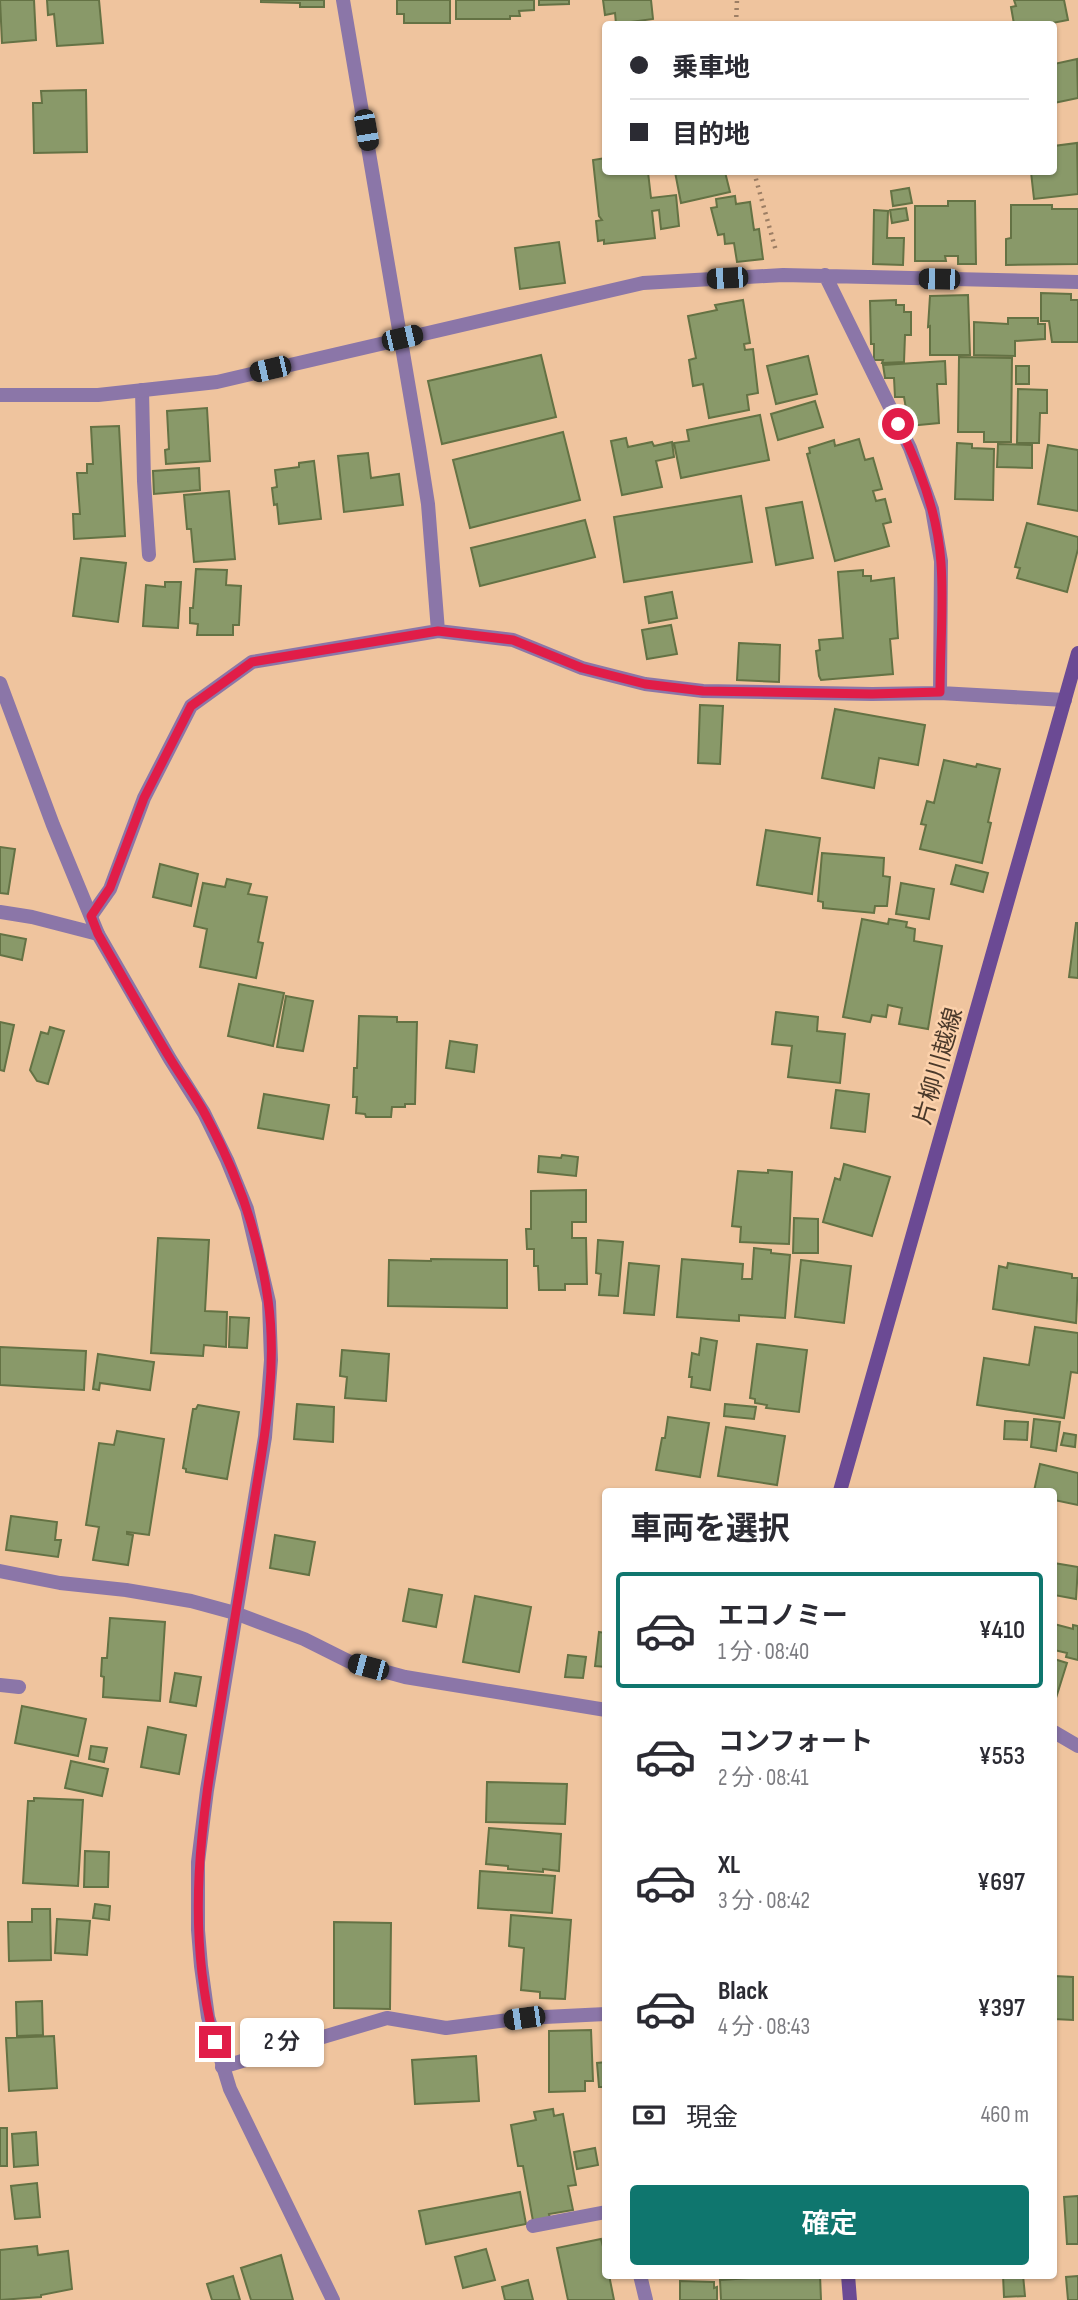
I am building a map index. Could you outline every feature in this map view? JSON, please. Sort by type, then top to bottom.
[{"type":"main road","name":"片柳川越線","points":[[841,1488],[1078,653]]},
{"type":"main road","points":[[848,2279],[850,2300]]},
{"type":"street","points":[[343,0],[428,504],[438,631]]},
{"type":"street","points":[[0,395],[98,395],[217,382],[643,283],[783,275],[1078,282]]},
{"type":"street","points":[[825,275],[910,448],[932,509],[941,561],[940,692]]},
{"type":"street","points":[[142,390],[149,555]]},
{"type":"street","points":[[91,916],[110,888],[144,798],[191,706],[252,662],[438,631],[513,640],[582,668],[645,684],[703,691],[872,694],[940,692],[1065,700]]},
{"type":"street","points":[[0,683],[53,825],[98,934],[204,1113],[247,1209],[260,1256],[269,1302],[269,1397],[265,1437],[207,1790],[198,1862],[198,1930],[208,2017],[222,2067],[262,2158],[332,2300]]},
{"type":"street","points":[[0,912],[32,917],[98,934]]},
{"type":"street","points":[[0,1572],[178,1599],[235,1614],[304,1639],[350,1662],[405,1677],[602,1709]]},
{"type":"street","points":[[0,1685],[19,1687]]},
{"type":"street","points":[[1057,1734],[1078,1746]]},
{"type":"street","points":[[222,2067],[387,2018],[446,2028],[524,2018],[602,2014]]},
{"type":"street","points":[[533,2226],[602,2212]]},
{"type":"street","points":[[641,2279],[646,2300]]},
{"type":"path","points":[[736,21],[737,0]]},
{"type":"path","points":[[755,175],[783,275]]},
{"type":"building","points":[[0,0],[34,0],[36,40],[2,43]]},
{"type":"building","points":[[47,0],[99,0],[103,43],[57,46],[54,14],[48,15]]},
{"type":"building","points":[[261,0],[324,0],[324,7],[300,7],[300,3]]},
{"type":"building","points":[[397,0],[450,0],[450,23],[404,23],[404,14],[397,14]]},
{"type":"building","points":[[456,0],[534,0],[534,10],[519,11],[520,16],[510,16],[510,19],[456,19]]},
{"type":"building","points":[[539,0],[569,0],[569,4],[539,5]]},
{"type":"building","points":[[603,0],[651,0],[653,19],[616,21],[615,13],[605,15]]},
{"type":"building","points":[[1014,0],[1064,0],[1068,20],[1013,21],[1011,7],[1016,6]]},
{"type":"building","points":[[1077,59],[1078,98],[1057,102],[1057,63]]},
{"type":"building","points":[[86,90],[87,152],[34,153],[33,103],[42,103],[41,91]]},
{"type":"building","points":[[1077,143],[1078,194],[1034,199],[1031,175],[1057,175],[1057,146]]},
{"type":"building","points":[[602,159],[602,175],[648,175],[651,198],[676,195],[679,226],[661,229],[659,210],[652,211],[655,238],[604,244],[604,240],[598,241],[596,221],[602,220],[599,216],[593,160]]},
{"type":"building","points":[[676,175],[726,175],[730,192],[681,203]]},
{"type":"building","points":[[909,188],[912,203],[893,206],[891,191]]},
{"type":"building","points":[[735,196],[736,204],[750,202],[754,230],[759,229],[763,259],[737,262],[734,243],[725,244],[724,234],[718,235],[711,208],[717,207],[716,199]]},
{"type":"building","points":[[948,201],[975,201],[976,264],[958,264],[958,256],[945,256],[946,261],[915,261],[915,206],[948,206]]},
{"type":"building","points":[[1011,205],[1052,205],[1052,209],[1078,209],[1078,264],[1006,265],[1006,239],[1011,238]]},
{"type":"building","points":[[906,208],[908,220],[892,223],[890,210]]},
{"type":"building","points":[[874,210],[888,211],[887,238],[904,238],[903,265],[873,264]]},
{"type":"building","points":[[559,242],[565,283],[520,289],[515,248]]},
{"type":"building","points":[[1041,293],[1071,294],[1071,300],[1078,300],[1078,342],[1052,342],[1049,321],[1041,321]]},
{"type":"building","points":[[968,295],[970,355],[930,355],[930,296]]},
{"type":"building","points":[[743,300],[750,343],[744,344],[745,350],[753,349],[758,393],[747,395],[749,410],[709,418],[703,384],[693,386],[689,360],[696,358],[688,316],[717,310],[715,305]]},
{"type":"building","points":[[896,300],[896,305],[904,305],[904,312],[911,312],[911,335],[905,335],[904,362],[882,363],[883,360],[874,360],[870,301]]},
{"type":"building","points":[[1008,318],[1038,318],[1038,324],[1045,324],[1045,339],[1015,341],[1015,356],[974,355],[974,322],[1008,324]]},
{"type":"building","points":[[541,355],[556,417],[442,444],[428,381]]},
{"type":"building","points":[[808,356],[817,394],[776,404],[767,366]]},
{"type":"building","points":[[959,357],[1012,358],[1011,442],[984,442],[984,432],[958,432]]},
{"type":"building","points":[[945,361],[946,384],[937,384],[939,423],[909,426],[904,397],[895,397],[894,378],[885,378],[883,365]]},
{"type":"building","points":[[1016,366],[1029,366],[1029,384],[1016,384]]},
{"type":"building","points":[[1018,389],[1047,390],[1047,413],[1040,413],[1039,443],[1017,443]]},
{"type":"building","points":[[815,401],[823,427],[778,440],[771,414]]},
{"type":"building","points":[[207,408],[210,461],[166,464],[165,450],[169,449],[167,411]]},
{"type":"building","points":[[760,415],[769,460],[681,478],[674,443],[689,441],[687,430]]},
{"type":"building","points":[[119,426],[125,536],[74,539],[73,514],[80,514],[77,473],[87,473],[87,464],[93,464],[91,427]]},
{"type":"building","points":[[563,432],[580,500],[470,528],[453,460]]},
{"type":"building","points":[[626,438],[628,447],[652,442],[654,446],[672,442],[674,457],[656,461],[662,487],[622,495],[611,441]]},
{"type":"building","points":[[859,439],[865,460],[873,458],[882,489],[873,491],[876,501],[885,499],[891,522],[883,524],[889,546],[835,561],[807,454],[810,453],[809,448],[834,440],[835,446]]},
{"type":"building","points":[[957,443],[972,444],[972,448],[994,449],[993,500],[955,499]]},
{"type":"building","points":[[998,444],[1032,445],[1032,468],[997,467]]},
{"type":"building","points":[[1048,445],[1078,450],[1078,511],[1038,504]]},
{"type":"building","points":[[368,453],[371,478],[399,474],[403,505],[344,512],[338,456]]},
{"type":"building","points":[[314,461],[321,519],[279,524],[272,488],[277,487],[275,470],[299,467],[299,463]]},
{"type":"building","points":[[199,468],[200,490],[154,494],[153,471]]},
{"type":"building","points":[[229,491],[235,559],[194,562],[184,495]]},
{"type":"building","points":[[741,496],[752,562],[624,582],[614,517]]},
{"type":"building","points":[[802,502],[813,558],[776,565],[766,508]]},
{"type":"building","points":[[585,520],[595,557],[480,586],[471,548]]},
{"type":"building","points":[[1027,523],[1078,537],[1078,549],[1067,592],[1017,578],[1020,568],[1015,567]]},
{"type":"building","points":[[81,558],[126,563],[118,622],[73,616]]},
{"type":"building","points":[[196,569],[227,570],[226,585],[241,586],[239,625],[233,625],[233,635],[197,635],[198,624],[190,623]]},
{"type":"building","points":[[863,570],[863,576],[871,576],[871,581],[894,578],[898,638],[890,639],[893,674],[821,680],[816,651],[820,650],[819,640],[843,638],[838,572]]},
{"type":"building","points":[[165,582],[181,582],[178,628],[143,626],[146,585],[165,587]]},
{"type":"building","points":[[672,592],[677,618],[649,623],[645,597]]},
{"type":"building","points":[[671,625],[677,654],[647,659],[642,630]]},
{"type":"building","points":[[739,643],[780,645],[779,682],[737,680]]},
{"type":"building","points":[[700,705],[723,706],[720,764],[698,763]]},
{"type":"building","points":[[835,709],[925,725],[918,765],[879,758],[874,788],[822,778]]},
{"type":"building","points":[[944,760],[1000,769],[982,863],[920,849],[926,825],[921,824],[927,801],[934,803]]},
{"type":"building","points":[[766,830],[820,838],[812,894],[757,885]]},
{"type":"building","points":[[0,847],[15,849],[8,894],[0,893]]},
{"type":"building","points":[[822,853],[884,858],[883,876],[890,877],[887,906],[875,906],[874,913],[823,908],[823,902],[818,901]]},
{"type":"building","points":[[160,864],[198,874],[191,906],[153,897]]},
{"type":"building","points":[[956,865],[988,873],[983,892],[951,884]]},
{"type":"building","points":[[227,879],[251,884],[248,894],[267,897],[258,942],[263,943],[256,978],[200,967],[207,929],[194,926],[203,883],[225,887]]},
{"type":"building","points":[[901,883],[934,889],[929,919],[896,914]]},
{"type":"building","points":[[862,919],[888,924],[889,919],[907,922],[906,927],[915,929],[914,941],[942,946],[928,1029],[899,1024],[902,1008],[888,1005],[886,1017],[872,1015],[870,1022],[843,1017]]},
{"type":"building","points":[[1078,923],[1078,978],[1069,977]]},
{"type":"building","points":[[0,934],[26,939],[22,960],[0,955]]},
{"type":"building","points":[[239,984],[284,993],[273,1046],[228,1036]]},
{"type":"building","points":[[286,996],[313,1001],[303,1051],[277,1047]]},
{"type":"building","points":[[776,1012],[818,1017],[817,1031],[845,1034],[840,1083],[788,1077],[792,1046],[772,1044]]},
{"type":"building","points":[[359,1016],[397,1017],[397,1022],[417,1022],[415,1104],[392,1107],[391,1117],[366,1117],[365,1114],[356,1113],[357,1097],[353,1097]]},
{"type":"building","points":[[0,1022],[14,1025],[4,1071],[0,1070]]},
{"type":"building","points":[[50,1027],[64,1031],[48,1084],[37,1081],[30,1070],[41,1032],[48,1034]]},
{"type":"building","points":[[450,1041],[477,1045],[474,1072],[446,1068]]},
{"type":"building","points":[[836,1090],[869,1094],[865,1132],[831,1128]]},
{"type":"building","points":[[264,1094],[329,1105],[323,1139],[258,1128]]},
{"type":"building","points":[[562,1155],[578,1157],[576,1176],[538,1172],[539,1156],[561,1158]]},
{"type":"building","points":[[844,1164],[890,1177],[872,1236],[823,1222],[835,1178],[840,1180]]},
{"type":"building","points":[[768,1170],[792,1172],[789,1244],[740,1242],[741,1227],[732,1226],[738,1171],[768,1173]]},
{"type":"building","points":[[586,1190],[586,1222],[572,1222],[572,1238],[586,1238],[587,1284],[565,1284],[565,1290],[539,1290],[534,1249],[527,1249],[526,1229],[531,1229],[531,1191]]},
{"type":"building","points":[[794,1218],[818,1219],[818,1253],[793,1253]]},
{"type":"building","points":[[158,1238],[209,1240],[205,1311],[227,1312],[226,1347],[204,1345],[203,1356],[151,1353]]},
{"type":"building","points":[[598,1240],[623,1242],[618,1296],[599,1295],[601,1274],[596,1273]]},
{"type":"building","points":[[754,1248],[790,1255],[785,1318],[739,1315],[739,1321],[677,1317],[682,1259],[743,1264],[742,1279],[752,1279]]},
{"type":"building","points":[[389,1260],[507,1260],[507,1308],[388,1306]]},
{"type":"building","points":[[801,1260],[851,1266],[844,1323],[795,1317]]},
{"type":"building","points":[[629,1263],[659,1266],[654,1315],[624,1313]]},
{"type":"building","points":[[1008,1263],[1072,1274],[1072,1278],[1078,1278],[1076,1323],[993,1309],[999,1266],[1007,1268]]},
{"type":"building","points":[[230,1317],[249,1318],[247,1348],[229,1347]]},
{"type":"building","points":[[1035,1327],[1078,1333],[1078,1373],[1071,1372],[1064,1418],[977,1405],[984,1358],[1029,1365]]},
{"type":"building","points":[[701,1338],[717,1341],[710,1390],[691,1387],[692,1377],[689,1377],[692,1353],[699,1355]]},
{"type":"building","points":[[757,1344],[807,1350],[799,1412],[766,1408],[767,1405],[755,1403],[755,1399],[750,1398]]},
{"type":"building","points":[[0,1347],[86,1351],[84,1390],[0,1385]]},
{"type":"building","points":[[342,1350],[389,1354],[386,1401],[345,1398],[347,1377],[340,1376]]},
{"type":"building","points":[[98,1354],[154,1362],[150,1390],[100,1383],[99,1390],[93,1389]]},
{"type":"building","points":[[297,1404],[334,1407],[333,1442],[294,1439]]},
{"type":"building","points":[[725,1404],[756,1407],[754,1419],[724,1416]]},
{"type":"building","points":[[198,1405],[239,1412],[227,1479],[186,1472],[183,1468],[193,1409]]},
{"type":"building","points":[[668,1417],[709,1423],[700,1477],[656,1470]]},
{"type":"building","points":[[1034,1419],[1060,1422],[1056,1451],[1031,1447]]},
{"type":"building","points":[[1005,1421],[1028,1422],[1027,1440],[1004,1439]]},
{"type":"building","points":[[726,1427],[785,1436],[777,1485],[718,1476]]},
{"type":"building","points":[[117,1431],[164,1439],[149,1535],[127,1532],[133,1535],[128,1565],[93,1560],[99,1527],[86,1525],[99,1443],[114,1445]]},
{"type":"building","points":[[1064,1433],[1076,1435],[1075,1447],[1061,1445]]},
{"type":"building","points":[[1040,1464],[1078,1473],[1078,1505],[1057,1501],[1057,1488],[1035,1488]]},
{"type":"building","points":[[11,1516],[57,1522],[55,1540],[61,1540],[58,1557],[6,1550]]},
{"type":"building","points":[[275,1535],[315,1542],[309,1575],[270,1568]]},
{"type":"building","points":[[1057,1564],[1078,1567],[1076,1599],[1057,1596]]},
{"type":"building","points":[[409,1589],[442,1595],[436,1627],[403,1621]]},
{"type":"building","points":[[475,1596],[531,1607],[519,1672],[463,1662]]},
{"type":"building","points":[[110,1618],[165,1622],[160,1701],[103,1697],[102,1658],[107,1658]]},
{"type":"building","points":[[1057,1625],[1073,1629],[1073,1625],[1078,1626],[1078,1660],[1066,1657],[1067,1653],[1057,1651]]},
{"type":"building","points":[[599,1632],[602,1632],[602,1667],[595,1666]]},
{"type":"building","points":[[568,1655],[586,1657],[583,1678],[565,1677]]},
{"type":"building","points":[[1057,1660],[1067,1663],[1057,1695]]},
{"type":"building","points":[[175,1673],[201,1677],[196,1706],[170,1702]]},
{"type":"building","points":[[22,1706],[86,1719],[78,1756],[15,1743]]},
{"type":"building","points":[[148,1727],[186,1735],[179,1774],[141,1767]]},
{"type":"building","points":[[91,1746],[107,1748],[104,1762],[89,1759]]},
{"type":"building","points":[[71,1761],[108,1769],[102,1796],[65,1788]]},
{"type":"building","points":[[487,1782],[567,1784],[565,1824],[486,1822]]},
{"type":"building","points":[[34,1798],[83,1800],[78,1886],[23,1883],[28,1801],[34,1801]]},
{"type":"building","points":[[489,1828],[561,1834],[559,1871],[508,1869],[508,1866],[486,1864]]},
{"type":"building","points":[[85,1851],[109,1852],[108,1887],[84,1887]]},
{"type":"building","points":[[480,1871],[555,1876],[552,1913],[478,1908]]},
{"type":"building","points":[[95,1904],[110,1906],[109,1920],[93,1918]]},
{"type":"building","points":[[32,1909],[50,1909],[51,1960],[9,1961],[8,1922],[32,1922]]},
{"type":"building","points":[[511,1915],[571,1920],[565,1999],[540,1998],[540,1992],[521,1990],[524,1948],[509,1946]]},
{"type":"building","points":[[57,1919],[90,1921],[87,1955],[55,1953]]},
{"type":"building","points":[[334,1922],[391,1923],[390,2009],[334,2008]]},
{"type":"building","points":[[1057,1976],[1073,1977],[1073,2020],[1057,2019]]},
{"type":"building","points":[[42,2001],[43,2035],[17,2036],[16,2002]]},
{"type":"building","points":[[591,2030],[593,2081],[585,2081],[585,2091],[549,2092],[549,2031]]},
{"type":"building","points":[[54,2036],[57,2088],[9,2091],[6,2038]]},
{"type":"building","points":[[476,2056],[479,2101],[415,2104],[412,2060]]},
{"type":"building","points":[[602,2062],[602,2087],[599,2087],[597,2063]]},
{"type":"building","points":[[553,2109],[554,2116],[563,2114],[576,2185],[568,2186],[573,2210],[549,2214],[550,2218],[533,2221],[523,2166],[518,2166],[511,2125],[536,2120],[534,2112]]},
{"type":"building","points":[[0,2128],[7,2128],[7,2166],[0,2166]]},
{"type":"building","points":[[36,2132],[38,2165],[14,2167],[12,2134]]},
{"type":"building","points":[[595,2148],[598,2165],[577,2169],[574,2152]]},
{"type":"building","points":[[37,2183],[40,2217],[15,2219],[11,2186]]},
{"type":"building","points":[[520,2192],[526,2224],[426,2244],[419,2211]]},
{"type":"building","points":[[1078,2196],[1078,2244],[1067,2244],[1064,2197]]},
{"type":"building","points":[[601,2239],[602,2279],[610,2279],[614,2300],[568,2300],[557,2248]]},
{"type":"building","points":[[37,2246],[38,2255],[68,2251],[72,2289],[41,2297],[0,2300],[0,2250]]},
{"type":"building","points":[[486,2249],[495,2280],[463,2288],[455,2257]]},
{"type":"building","points":[[281,2255],[293,2300],[251,2300],[241,2268]]},
{"type":"building","points":[[233,2276],[240,2300],[212,2300],[207,2284]]},
{"type":"building","points":[[1078,2276],[1078,2300],[1068,2300],[1066,2277]]},
{"type":"building","points":[[820,2279],[821,2300],[721,2300],[720,2280]]},
{"type":"building","points":[[1003,2279],[1023,2279],[1025,2296],[1004,2297]]},
{"type":"building","points":[[528,2280],[533,2300],[505,2300],[502,2287]]},
{"type":"building","points":[[680,2281],[714,2282],[714,2288],[717,2287],[717,2300],[680,2300]]},
{"type":"route","points":[[215,2042],[208,2017],[201,1966],[198,1862],[207,1790],[265,1437],[271,1360],[269,1302],[247,1209],[227,1160],[204,1113],[98,934],[91,916],[110,888],[144,798],[191,706],[252,662],[438,631],[513,640],[582,668],[645,684],[703,691],[872,694],[940,692],[941,561],[932,509],[910,448],[898,424]]}]
